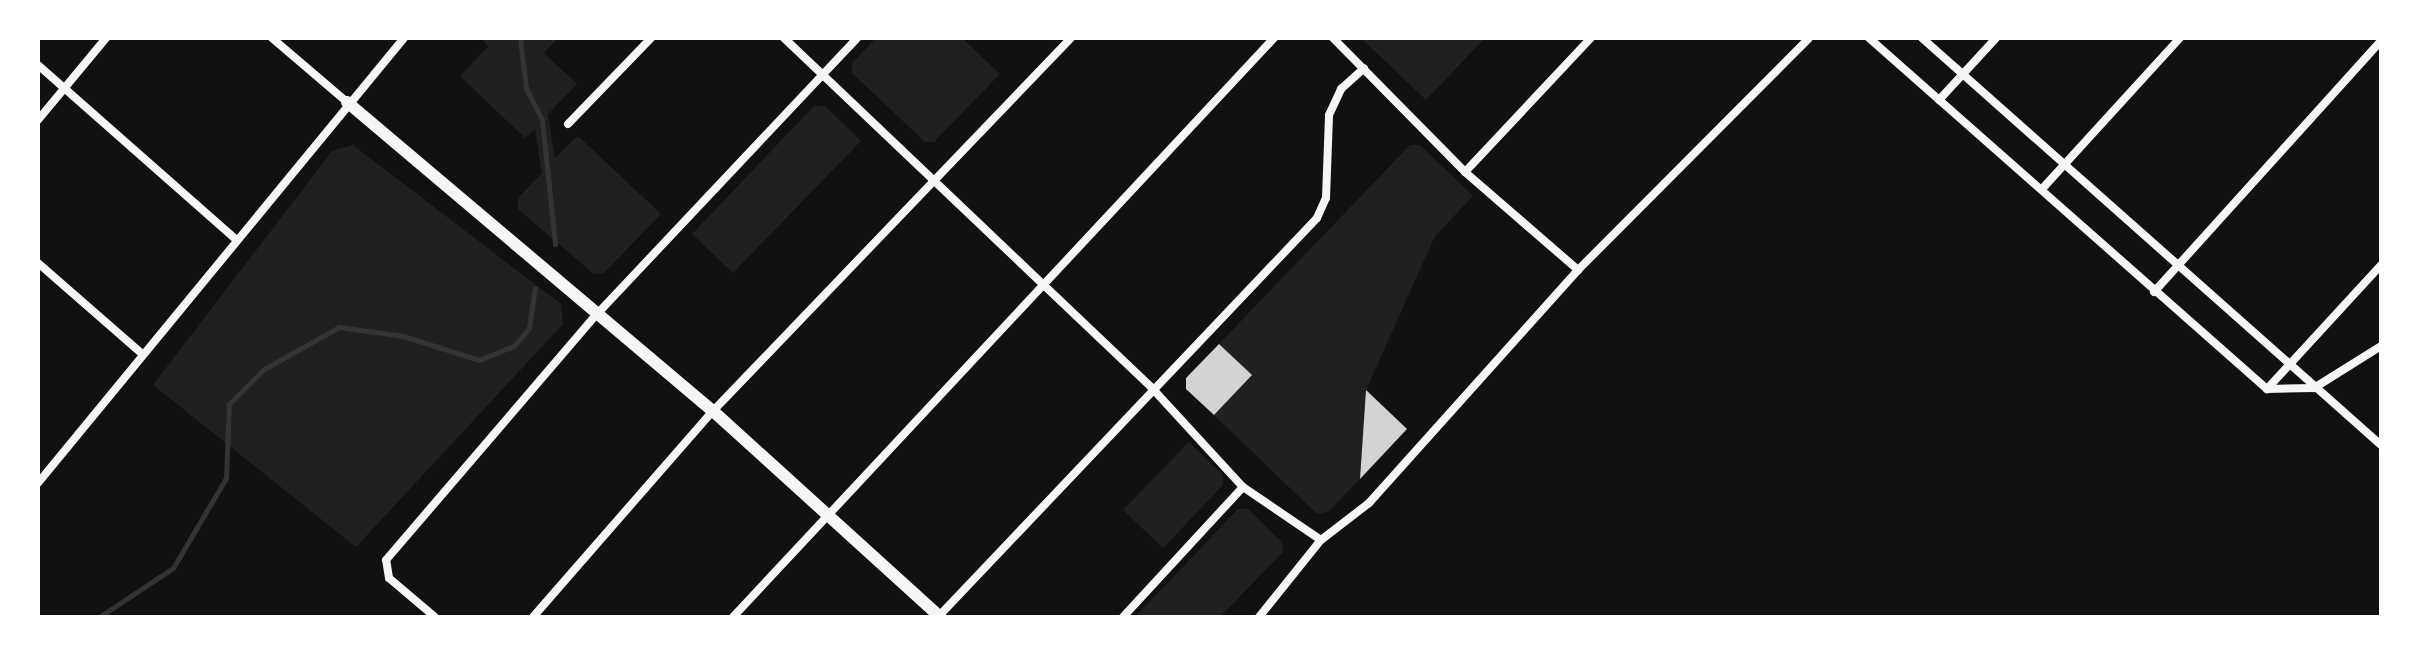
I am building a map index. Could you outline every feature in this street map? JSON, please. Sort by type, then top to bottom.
[{"type":"street","points":[[38,120],[106,38]]},
{"type":"street","points":[[272,38],[713,411],[827,511],[939,617],[1151,387],[1317,218],[1326,198],[1329,115],[1341,89],[1364,68]]},
{"type":"street","points":[[38,483],[140,352],[347,102],[404,38]]},
{"type":"street","points":[[568,124],[651,38]]},
{"type":"street","points":[[784,38],[1151,387],[1243,487],[1321,540]]},
{"type":"street","points":[[435,617],[389,578],[386,560],[598,313],[857,38]]},
{"type":"street","points":[[533,617],[713,411],[1071,38]]},
{"type":"street","points":[[733,617],[827,511],[1274,38]]},
{"type":"street","points":[[1333,38],[1465,172],[1578,270]]},
{"type":"street","points":[[1465,172],[1591,38]]},
{"type":"street","points":[[1259,617],[1321,540],[1369,503],[1578,270],[1809,38]]},
{"type":"street","points":[[1870,38],[2267,389],[2314,388],[2381,346]]},
{"type":"street","points":[[1922,38],[2381,445]]},
{"type":"street","points":[[1939,100],[1996,38]]},
{"type":"street","points":[[2042,189],[2180,38]]},
{"type":"street","points":[[2154,292],[2381,41]]},
{"type":"street","points":[[38,65],[234,238]]},
{"type":"street","points":[[38,263],[140,352]]},
{"type":"street","points":[[2267,389],[2381,265]]},
{"type":"street","points":[[1123,617],[1243,487]]},
{"type":"shaded area","points":[[482,38],[558,38],[544,53],[577,84],[548,114],[555,158],[578,136],[661,214],[604,273],[594,274],[518,209],[518,198],[542,173],[535,129],[525,138],[460,76],[488,47]]},
{"type":"shaded area","points":[[876,38],[962,38],[1000,74],[934,142],[925,142],[852,73],[852,63]]},
{"type":"shaded area","points":[[1361,38],[1485,38],[1426,100]]},
{"type":"shaded area","points":[[814,106],[825,106],[861,141],[733,273],[692,234]]},
{"type":"shaded area","points":[[353,145],[561,304],[563,324],[356,547],[153,385],[332,151]]},
{"type":"shaded area","points":[[1410,145],[1420,145],[1473,196],[1435,236],[1366,390],[1360,479],[1328,512],[1317,514],[1214,415],[1252,375],[1219,344]]},
{"type":"shaded area","points":[[1189,442],[1223,475],[1223,485],[1163,548],[1123,510]]},
{"type":"shaded area","points":[[1238,509],[1248,509],[1282,542],[1283,552],[1220,617],[1136,616]]},
{"type":"building","points":[[1219,344],[1252,375],[1214,415],[1186,389],[1186,378]]},
{"type":"building","points":[[1366,390],[1407,429],[1360,479]]},
{"type":"waterway","points":[[520,38],[526,88],[542,120],[555,244]]},
{"type":"waterway","points":[[99,617],[173,568],[226,478],[229,404],[264,369],[339,327],[403,336],[479,360],[514,346],[529,328],[535,288]]}]
